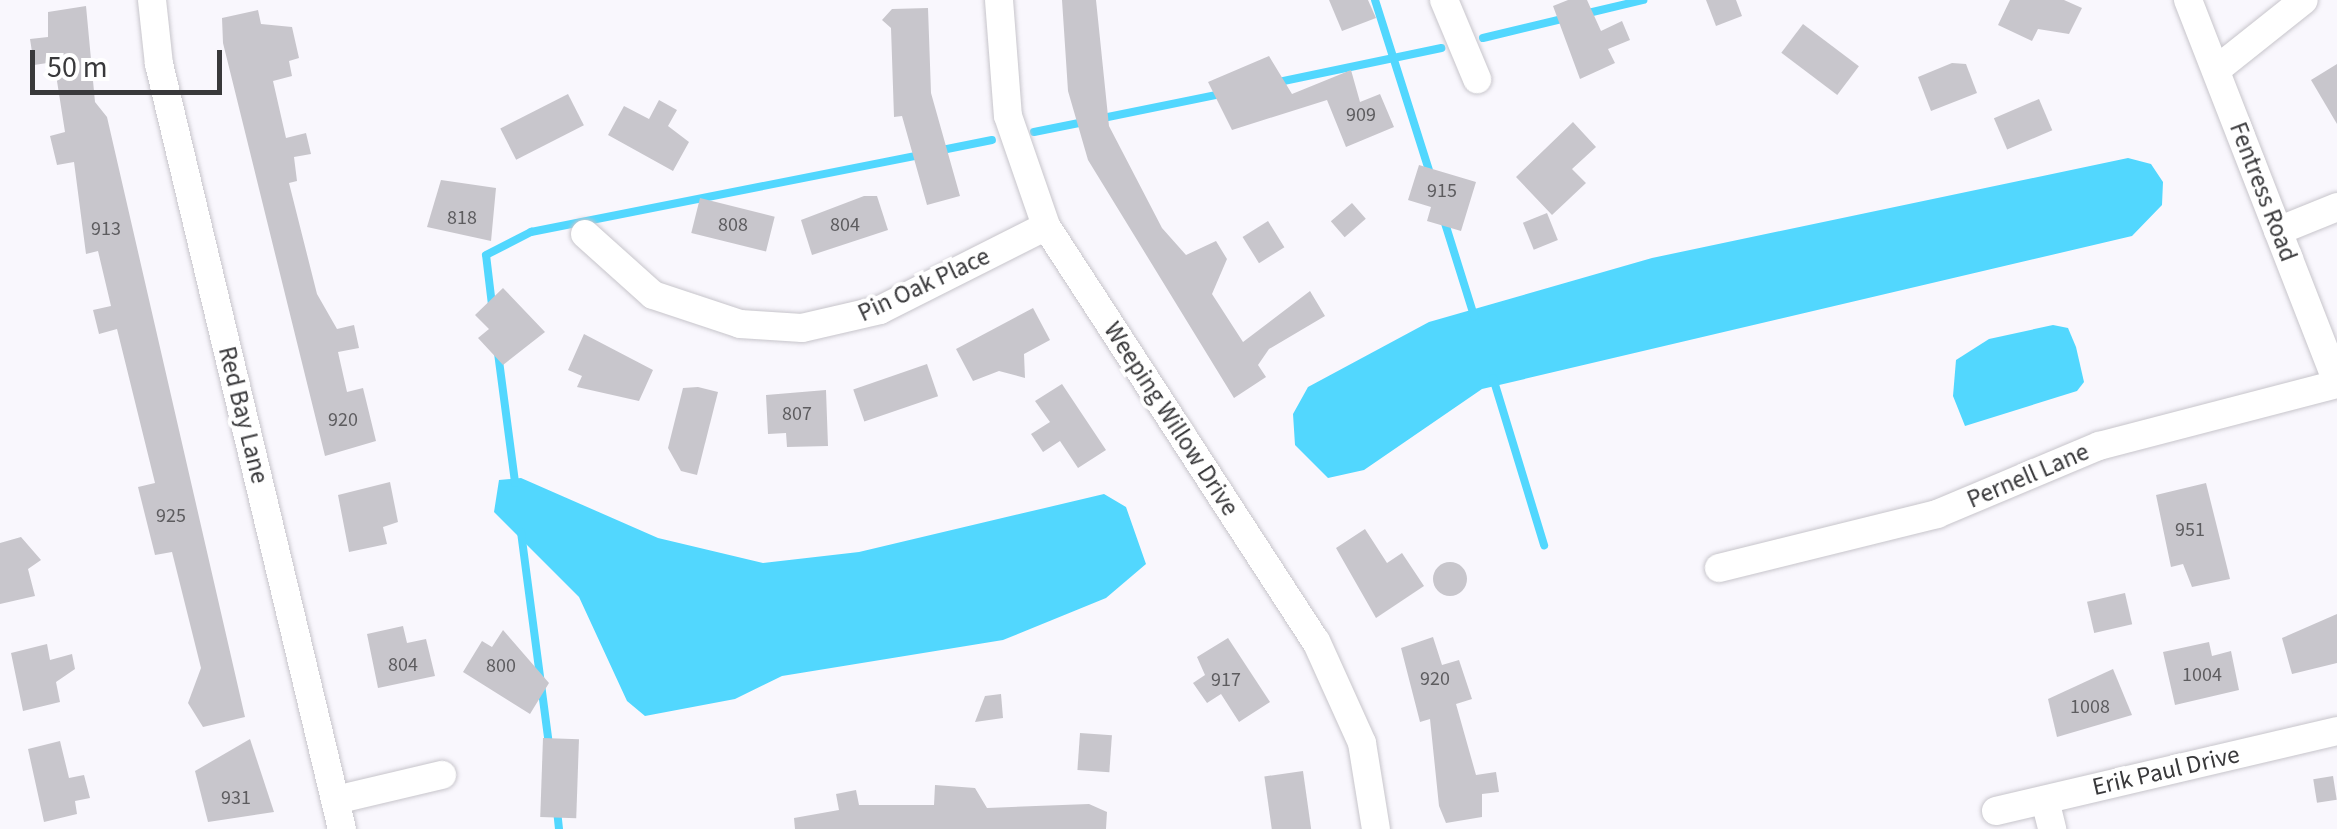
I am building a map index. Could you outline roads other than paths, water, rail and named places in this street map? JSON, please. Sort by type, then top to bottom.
[{"type":"street","name":"Red Bay Lane","points":[[152,0],[159,64],[342,829]]},
{"type":"street","name":"Weeping Willow Drive","points":[[999,0],[1008,116],[1046,226],[1316,641],[1362,743],[1376,829]]},
{"type":"street","points":[[1444,0],[1476,79]]},
{"type":"street","name":"Fentress Road","points":[[2188,0],[2337,384]]},
{"type":"street","points":[[2216,70],[2304,0]]},
{"type":"street","points":[[2278,232],[2337,207]]},
{"type":"street","name":"Pin Oak Place","points":[[585,234],[653,294],[740,324],[802,328],[880,310],[1046,226]]},
{"type":"street","name":"Pernell Lane","points":[[1719,568],[1936,514],[2099,446],[2337,384]]},
{"type":"street","name":"Erik Paul Drive","points":[[1996,811],[2337,731]]},
{"type":"street","points":[[336,800],[442,775]]},
{"type":"street","points":[[2045,800],[2052,829]]},
{"type":"water","points":[[2128,158],[2151,164],[2163,182],[2162,205],[2132,236],[1482,389],[1364,470],[1328,478],[1295,445],[1293,414],[1308,387],[1429,322],[1652,258]]},
{"type":"water","points":[[2053,325],[2068,328],[2076,347],[2084,382],[2077,391],[1965,426],[1953,396],[1956,360],[1989,339]]},
{"type":"water","points":[[521,478],[658,538],[763,563],[859,552],[1104,494],[1126,507],[1146,564],[1106,598],[1003,640],[782,676],[735,699],[645,716],[627,701],[579,597],[494,512],[499,480]]},
{"type":"waterway","points":[[1375,0],[1430,173]]},
{"type":"waterway","points":[[1584,14],[1643,0]]},
{"type":"waterway","points":[[1483,38],[1566,18]]},
{"type":"waterway","points":[[1274,83],[1441,48]]},
{"type":"waterway","points":[[1098,119],[1221,94]]},
{"type":"waterway","points":[[1034,132],[1084,122]]},
{"type":"waterway","points":[[937,151],[992,140]]},
{"type":"waterway","points":[[492,305],[486,255],[531,232],[919,155]]},
{"type":"waterway","points":[[1444,220],[1474,316]]},
{"type":"waterway","points":[[498,353],[515,483]]},
{"type":"waterway","points":[[1493,378],[1544,545]]},
{"type":"waterway","points":[[521,532],[549,746]]},
{"type":"waterway","points":[[557,810],[559,829]]}]
